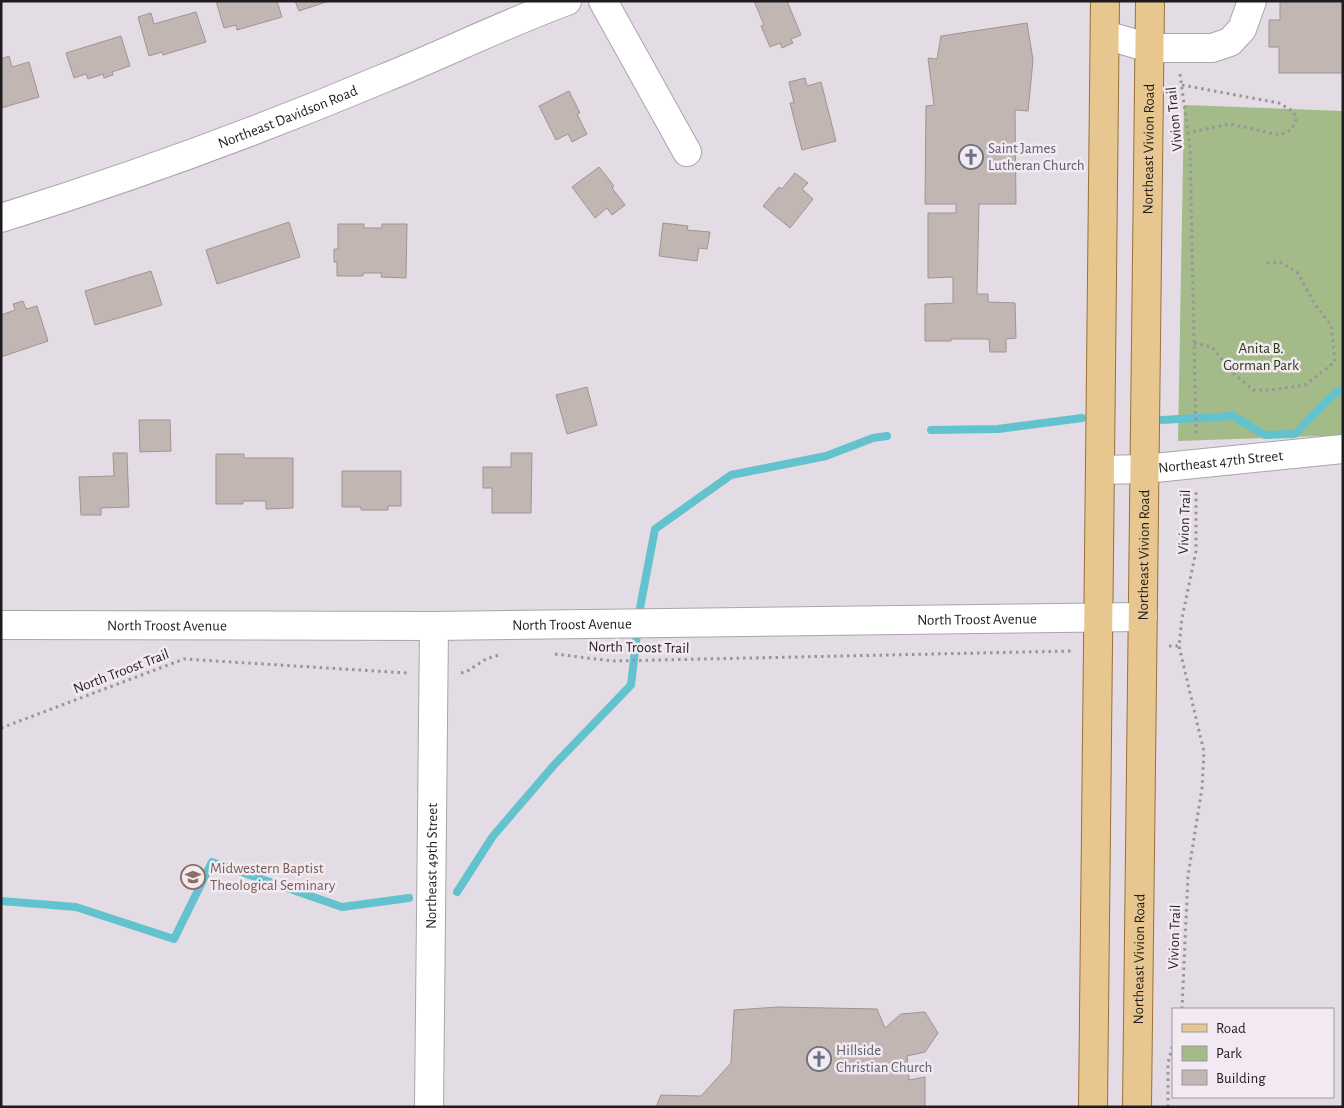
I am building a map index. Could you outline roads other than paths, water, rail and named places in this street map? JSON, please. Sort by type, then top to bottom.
[{"type":"main road","points":[[1093,1107],[1105,1]]},
{"type":"main road","name":"Northeast Vivion Road","points":[[1137,1107],[1150,1]]},
{"type":"street","name":"Northeast Davidson Road","points":[[1,218],[215,145],[381,80],[567,1]]},
{"type":"street","points":[[603,1],[687,152]]},
{"type":"street","points":[[1105,35],[1150,48],[1212,48],[1230,42],[1242,29],[1252,1]]},
{"type":"street","name":"Northeast 47th Street","points":[[1100,470],[1145,469],[1196,455],[1343,449]]},
{"type":"street","name":"North Troost Avenue","points":[[1,625],[434,626],[1143,616]]},
{"type":"street","name":"Northeast 49th Street","points":[[429,1107],[434,626]]},
{"type":"waterway","points":[[1162,420],[1233,416],[1265,435],[1295,434],[1333,395],[1343,389]]},
{"type":"waterway","points":[[931,430],[998,429],[1082,418]]},
{"type":"waterway","points":[[457,892],[493,836],[555,764],[631,685],[640,608],[655,529],[731,475],[826,456],[873,438],[887,436]]},
{"type":"waterway","points":[[1,901],[76,907],[174,939],[212,862],[342,907],[409,898]]},
{"type":"place","name":"Saint James Lutheran Church","points":[[971,157]]},
{"type":"place","name":"Midwestern Baptist Theological Seminary","points":[[193,877]]},
{"type":"place","name":"Hillside Christian Church","points":[[819,1059]]},
{"type":"park label","name":"Anita B. Gorman Park","points":[[1261,356]]}]
